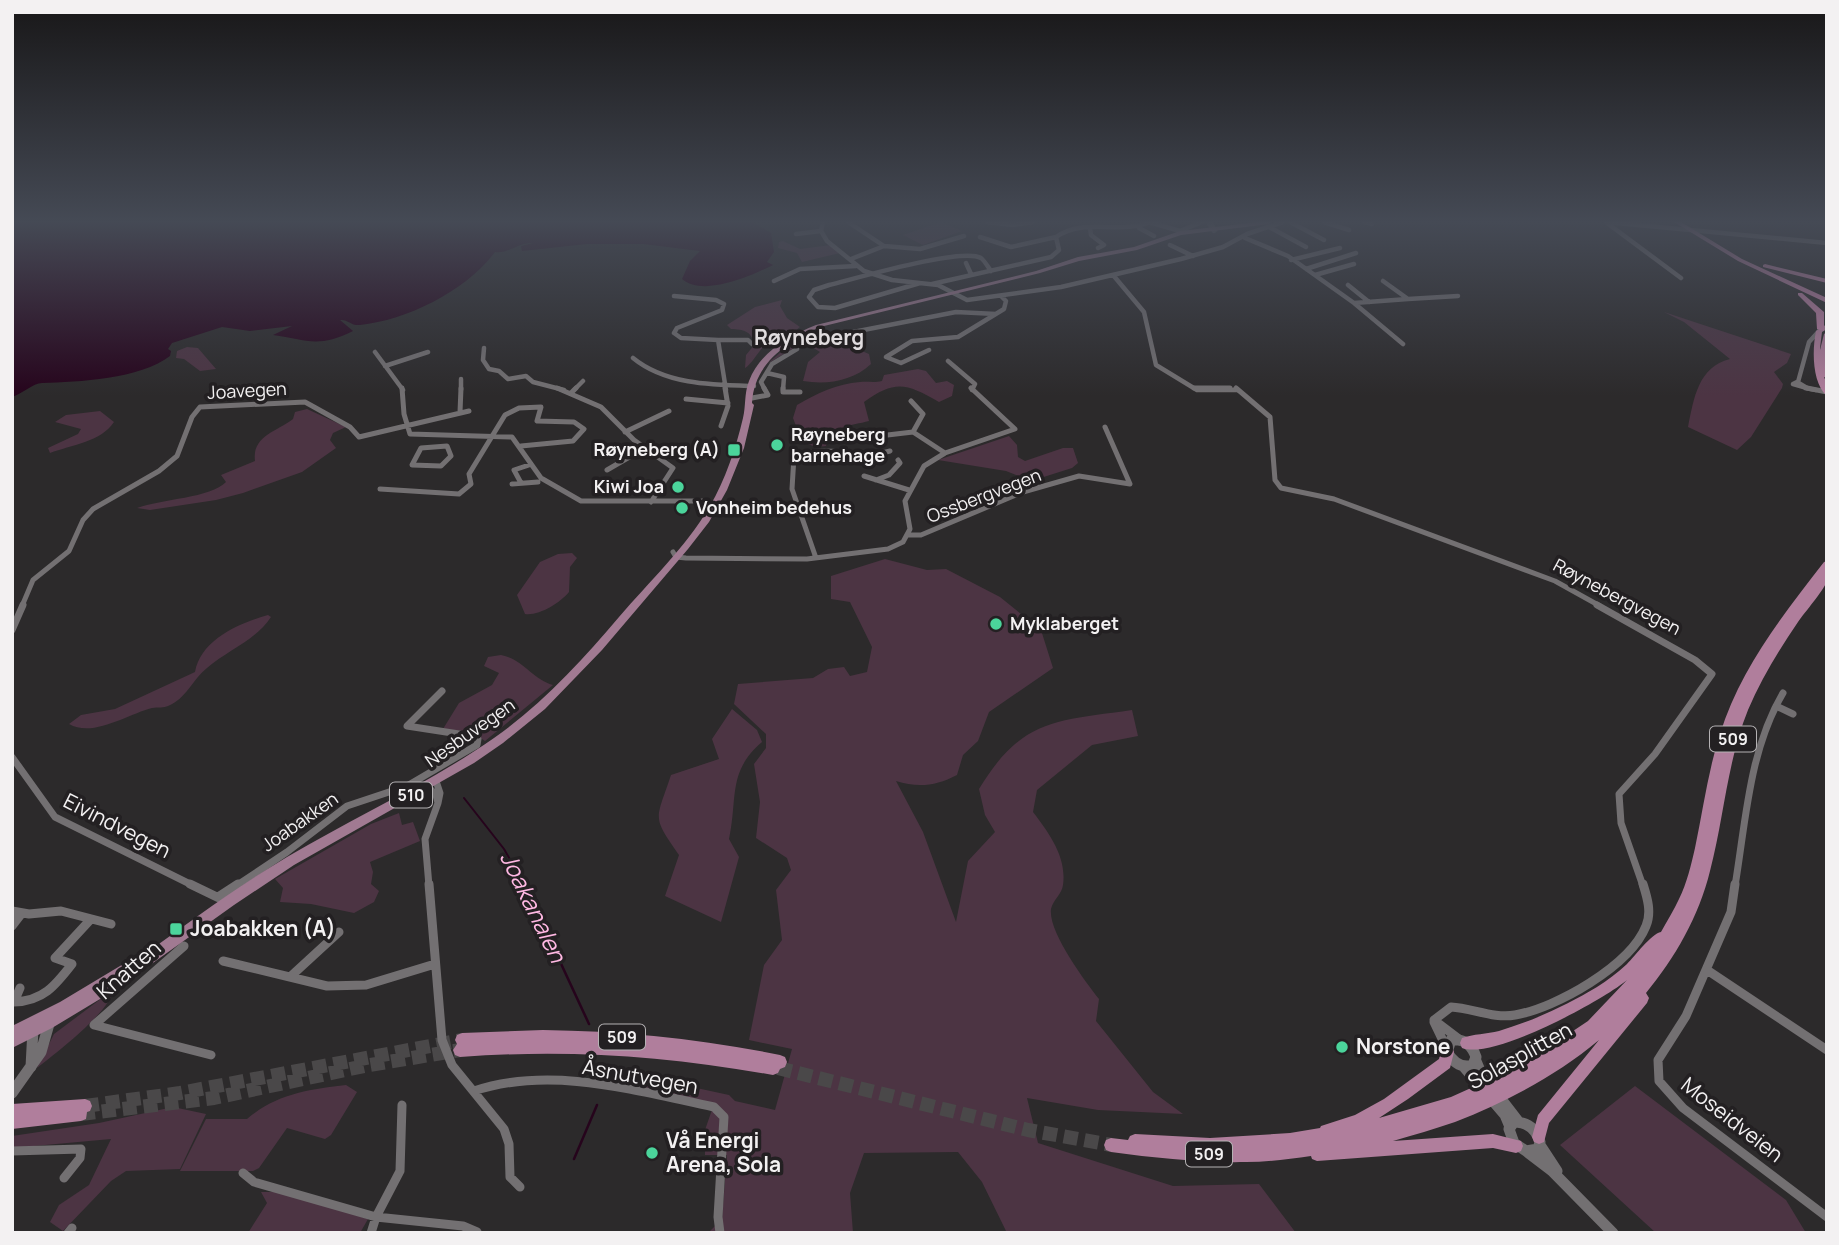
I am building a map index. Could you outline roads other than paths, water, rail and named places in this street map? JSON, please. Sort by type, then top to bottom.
[{"type":"highway","points":[[1775,280],[1810,302],[1821,315],[1827,376]]},
{"type":"highway","points":[[1786,280],[1827,300]]},
{"type":"highway","points":[[1823,330],[1817,365],[1824,391]]},
{"type":"highway","name":"Solasplitten","points":[[1264,1148],[1405,1120],[1483,1092],[1559,1050],[1612,1007],[1641,973],[1677,919],[1694,874],[1719,756],[1737,703],[1759,657],[1827,564]]},
{"type":"highway","name":"Solasplitten","points":[[1111,1142],[1180,1153],[1339,1145],[1383,1135],[1479,1104],[1531,1079],[1587,1043],[1651,980],[1694,906],[1710,849],[1727,759],[1744,706],[1772,653],[1827,575]]},
{"type":"highway","name":"509","points":[[1464,1041],[1486,1042],[1595,995],[1615,983],[1677,919]]},
{"type":"highway","name":"509","points":[[1539,1141],[1543,1120],[1639,1003],[1651,980]]},
{"type":"highway","name":"509","points":[[461,1045],[616,1046],[779,1065]]},
{"type":"highway","name":"509","points":[[1264,1148],[1331,1130],[1370,1115],[1445,1063],[1447,1049]]},
{"type":"highway","points":[[12,1111],[83,1110],[12,1122]]},
{"type":"highway","name":"509","points":[[1264,1148],[1314,1154],[1493,1142],[1521,1148]]},
{"type":"main road","name":"Nesbuvegen","points":[[12,1041],[40,1026],[98,987],[181,942],[222,901],[299,855],[431,783],[527,718],[571,677],[600,645],[677,554],[712,505],[740,448],[756,371],[786,342],[818,326],[997,280]]},
{"type":"main road","name":"Nesbuvegen","points":[[748,411],[752,386]]},
{"type":"main road","name":"Nesbuvegen","points":[[12,1033],[40,1026]]},
{"type":"street","points":[[853,280],[814,290],[809,300],[818,307],[835,308],[920,283]]},
{"type":"street","points":[[903,280],[932,284],[967,300],[1086,280]]},
{"type":"street","points":[[932,284],[947,280]]},
{"type":"street","name":"Røynebergvegen","points":[[1117,280],[1145,316],[1156,365],[1197,390],[1237,388],[1270,417],[1273,464],[1279,487],[1334,499],[1555,581],[1712,672],[1712,677],[1655,754],[1619,794],[1622,824],[1649,908],[1646,925],[1636,940],[1594,979],[1537,1007],[1506,1016],[1451,1007],[1434,1020]]},
{"type":"street","points":[[1322,280],[1403,344]]},
{"type":"street","points":[[1383,281],[1408,299]]},
{"type":"street","points":[[1348,285],[1369,302]]},
{"type":"street","points":[[674,296],[723,303],[722,310],[682,326],[674,333],[681,338],[748,340],[752,344]]},
{"type":"street","points":[[929,349],[901,363],[886,356],[912,341],[958,337],[1006,306],[1001,296]]},
{"type":"street","points":[[1354,303],[1458,296]]},
{"type":"street","points":[[844,334],[956,312],[996,314]]},
{"type":"street","points":[[1823,330],[1809,342],[1798,382],[1793,384],[1824,391]]},
{"type":"street","points":[[718,340],[728,404],[721,426]]},
{"type":"street","points":[[484,348],[483,360],[489,369],[499,371],[505,378],[526,376],[533,382],[572,393],[601,407],[625,432],[673,468],[651,502]]},
{"type":"street","points":[[752,398],[768,395],[761,382],[772,364],[797,349]]},
{"type":"street","points":[[375,352],[403,389],[410,433],[512,437],[521,446],[529,465],[581,501],[695,502],[712,505]]},
{"type":"street","points":[[385,366],[428,352]]},
{"type":"street","points":[[634,358],[643,367],[663,374],[724,386],[752,386]]},
{"type":"street","points":[[677,554],[693,558],[816,558],[888,549],[903,542],[909,535],[904,507],[909,490],[923,466],[946,453],[1013,431],[1014,428],[972,390],[975,384],[948,361]]},
{"type":"street","points":[[767,373],[784,377],[783,392],[800,392]]},
{"type":"street","points":[[460,412],[461,379]]},
{"type":"street","points":[[572,393],[583,381]]},
{"type":"street","points":[[980,397],[989,395]]},
{"type":"street","points":[[687,399],[728,404]]},
{"type":"street","points":[[911,401],[923,414],[913,432]]},
{"type":"street","name":"Joavegen","points":[[12,631],[33,580],[69,551],[83,520],[93,509],[179,454],[189,433],[190,420],[200,407],[305,402],[350,427],[359,437],[469,411]]},
{"type":"street","points":[[380,489],[459,494],[471,484],[469,474],[492,435],[512,410],[541,407],[533,429]]},
{"type":"street","points":[[625,432],[669,411]]},
{"type":"street","points":[[521,446],[569,442],[584,431],[580,424],[574,422],[537,421]]},
{"type":"street","name":"Ossbergvegen","points":[[909,535],[921,535],[1023,492],[1079,476],[1130,484],[1112,451],[1105,427]]},
{"type":"street","points":[[862,438],[913,432],[946,453]]},
{"type":"street","points":[[447,446],[421,448],[412,465],[442,466],[451,456],[447,446],[449,436]]},
{"type":"street","points":[[607,470],[645,448]]},
{"type":"street","points":[[816,558],[792,489],[794,456],[809,450],[854,456],[890,450]]},
{"type":"street","points":[[876,480],[892,473],[900,463],[898,460]]},
{"type":"street","points":[[509,465],[521,483]]},
{"type":"street","points":[[514,470],[529,465]]},
{"type":"street","points":[[864,476],[909,490]]},
{"type":"street","points":[[512,484],[538,482]]},
{"type":"street","name":"Joabakken","points":[[222,901],[322,822],[347,806],[407,786],[477,745],[478,739],[472,736],[407,726],[442,691]]},
{"type":"street","name":"Moseidveien","points":[[1783,693],[1768,719],[1755,761],[1731,912],[1686,1016],[1658,1060],[1659,1080],[1683,1108],[1824,1212]]},
{"type":"street","points":[[1776,706],[1793,714]]},
{"type":"street","name":"Eivindvegen","points":[[12,757],[26,770],[43,804],[55,817],[222,901]]},
{"type":"street","points":[[431,783],[438,803],[425,839],[442,1040],[452,1065],[504,1129],[509,1144],[510,1177],[520,1187]]},
{"type":"street","points":[[12,911],[52,911],[111,924]]},
{"type":"street","points":[[12,926],[22,913]]},
{"type":"street","points":[[20,988],[14,1002],[32,1003],[48,993],[72,964],[55,958],[92,919]]},
{"type":"street","points":[[290,977],[339,932]]},
{"type":"street","name":"Knatten","points":[[181,942],[94,1025],[211,1055]]},
{"type":"street","points":[[223,961],[327,986],[366,985],[435,964]]},
{"type":"street","points":[[1707,970],[1827,1050]]},
{"type":"street","points":[[1434,1020],[1475,1052],[1474,1069]]},
{"type":"street","points":[[1434,1020],[1453,1061],[1474,1069],[1510,1119],[1510,1136],[1521,1148],[1552,1171],[1613,1233]]},
{"type":"street","points":[[31,1067],[40,1026]]},
{"type":"street","points":[[16,1089],[43,1049],[40,1026]]},
{"type":"street","points":[[1447,1049],[1451,1040],[1464,1041]]},
{"type":"street","name":"Åsnutvegen","points":[[474,1091],[490,1083],[568,1082],[630,1090],[714,1108],[724,1117],[718,1217],[720,1233]]},
{"type":"street","points":[[371,1233],[376,1217],[401,1171],[402,1105]]},
{"type":"street","points":[[1510,1119],[1529,1125],[1554,1168],[1600,1221]]},
{"type":"street","points":[[1521,1148],[1535,1151],[1539,1141]]},
{"type":"street","points":[[12,1151],[81,1149],[80,1158],[64,1178]]},
{"type":"street","points":[[243,1173],[254,1182],[376,1217],[463,1226],[477,1232]]},
{"type":"waterway","name":"Joakanalen","points":[[464,798],[504,849],[525,885]]},
{"type":"waterway","name":"Joakanalen","points":[[525,885],[589,1024]]},
{"type":"waterway","name":"Joakanalen","points":[[574,1159],[597,1105]]},
{"type":"tunnel","points":[[85,1106],[180,1093],[462,1040]]},
{"type":"tunnel","points":[[81,1114],[214,1098],[364,1066],[460,1050]]},
{"type":"tunnel","points":[[778,1068],[1028,1130],[1111,1145]]},
{"type":"place","name":"Røyneberg barnehage","points":[[777,445]]},
{"type":"place","name":"Røyneberg (A)","points":[[734,450]]},
{"type":"place","name":"Kiwi Joa","points":[[678,487]]},
{"type":"place","name":"Vonheim bedehus","points":[[682,508]]},
{"type":"place","name":"Myklaberget","points":[[996,624]]},
{"type":"place","name":"Joabakken (A)","points":[[176,929]]},
{"type":"place","name":"Norstone","points":[[1342,1047]]},
{"type":"place","name":"Vå Energi Arena, Sola","points":[[652,1153]]},
{"type":"district","name":"Røyneberg","points":[[809,338]]}]
